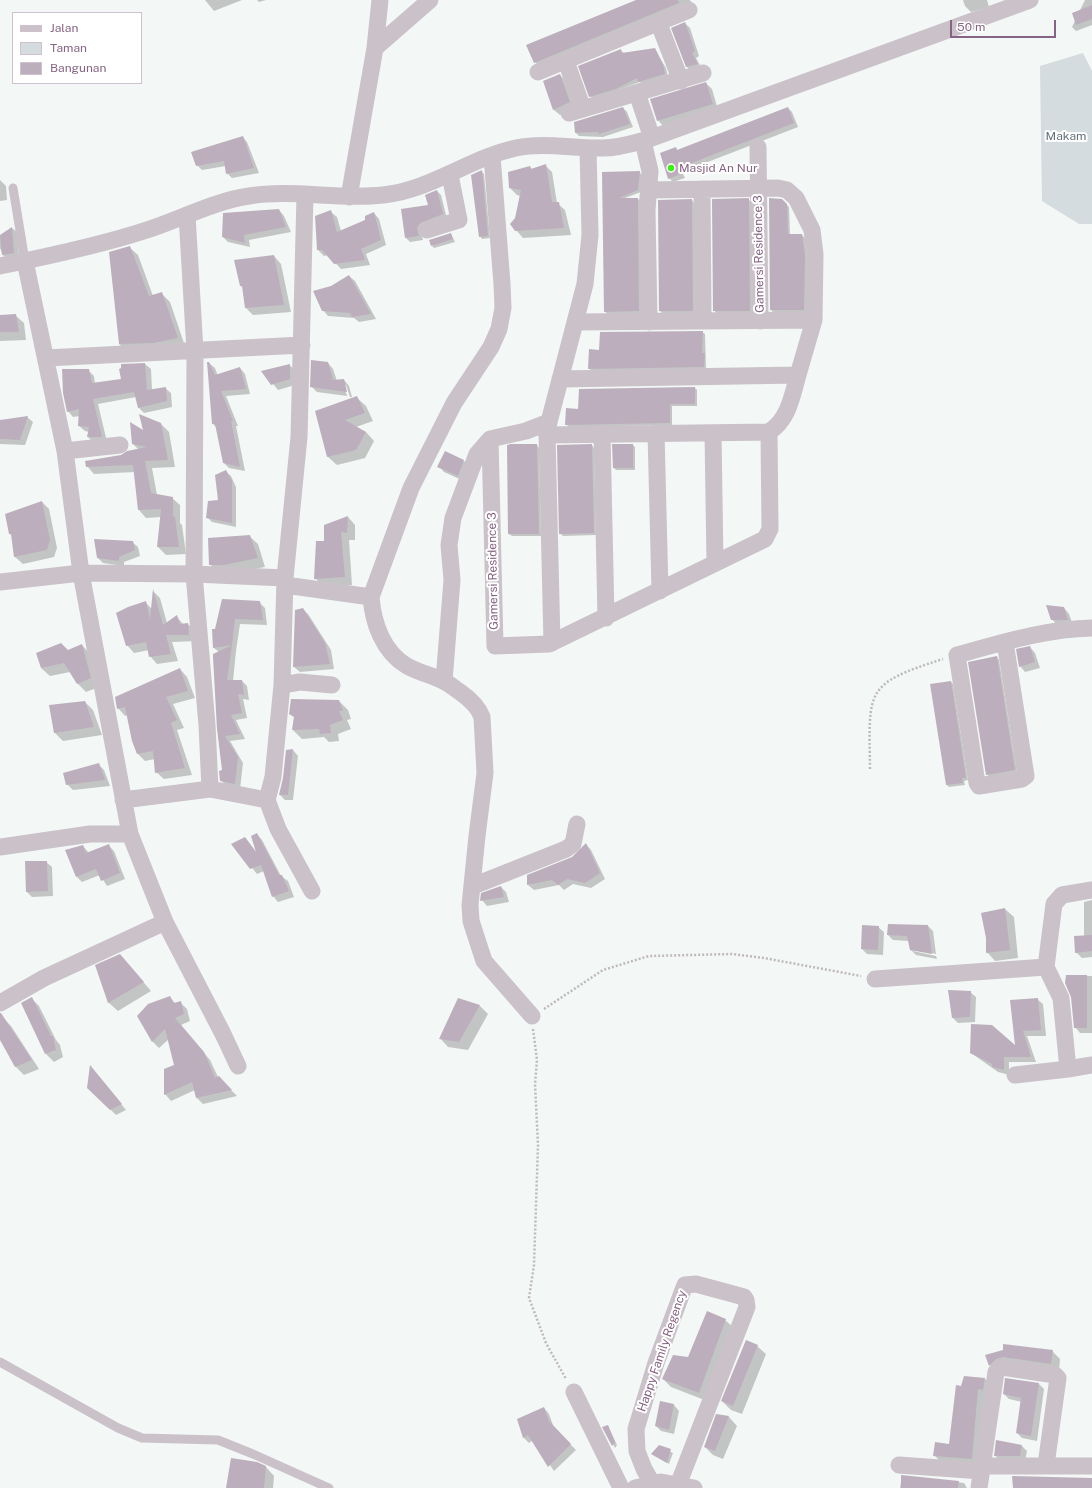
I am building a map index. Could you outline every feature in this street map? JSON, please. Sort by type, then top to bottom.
[{"type":"street","points":[[349,197],[375,48],[380,0]]},
{"type":"street","points":[[375,48],[430,0]]},
{"type":"street","points":[[0,266],[130,236],[229,200],[249,196],[274,193],[349,197],[404,192],[492,156],[534,145],[588,148],[623,146],[645,140],[1030,0]]},
{"type":"street","points":[[538,72],[659,24],[689,10]]},
{"type":"street","points":[[659,24],[681,81]]},
{"type":"street","points":[[566,61],[576,111],[681,81],[703,73]]},
{"type":"street","points":[[632,95],[645,140],[650,171],[647,210],[649,322]]},
{"type":"street","name":"Gamersi Residence 3","points":[[758,147],[760,321]]},
{"type":"street","points":[[552,643],[548,428],[586,284],[589,245],[588,148]]},
{"type":"street","points":[[492,156],[503,308],[499,329],[491,347],[454,403],[411,488],[371,597],[373,613],[379,632],[392,653],[406,665],[444,681],[474,703],[482,717],[485,772],[473,886],[471,921],[484,961],[532,1016]]},
{"type":"street","points":[[427,230],[459,220],[450,174]]},
{"type":"street","name":"Gamersi Residence 3","points":[[490,439],[495,646],[552,643],[716,564],[765,539],[768,535],[770,529],[769,432],[782,421],[785,415],[814,320],[815,254],[812,230],[796,198],[788,190],[783,188],[649,190]]},
{"type":"street","points":[[702,189],[704,321]]},
{"type":"street","points":[[305,195],[299,437],[285,581],[282,685],[273,777],[267,800],[278,829],[312,891]]},
{"type":"street","points":[[187,215],[195,351],[194,574],[207,725],[210,789]]},
{"type":"street","points":[[25,261],[65,452],[81,572],[130,834],[165,922],[224,1034],[238,1066]]},
{"type":"street","name":"Gamersi Residence 3","points":[[576,322],[814,320]]},
{"type":"street","points":[[46,358],[302,345]]},
{"type":"street","points":[[560,379],[798,375]]},
{"type":"street","points":[[444,681],[453,573],[449,545],[454,518],[477,454],[490,439],[548,428],[602,434],[769,432]]},
{"type":"street","points":[[656,433],[660,591]]},
{"type":"street","points":[[713,433],[716,564]]},
{"type":"street","points":[[602,434],[606,618]]},
{"type":"street","points":[[65,452],[120,445]]},
{"type":"street","points":[[0,582],[81,572],[194,574],[285,581],[371,597]]},
{"type":"street","points":[[1005,642],[1026,776],[1022,779],[983,786],[977,784],[957,655],[1005,642],[1044,632],[1092,628]]},
{"type":"street","points":[[282,685],[300,682],[332,685]]},
{"type":"street","points":[[123,800],[210,789],[267,800]]},
{"type":"street","points":[[473,886],[566,849],[573,844],[577,824]]},
{"type":"street","points":[[0,847],[90,834],[130,834]]},
{"type":"street","points":[[1068,1070],[1061,998],[1046,967],[1054,904],[1062,895],[1092,890]]},
{"type":"street","points":[[0,1002],[44,978],[165,922]]},
{"type":"street","points":[[875,979],[1046,967]]},
{"type":"street","points":[[1015,1075],[1068,1070],[1092,1065]]},
{"type":"street","name":"Happy Family Regency","points":[[652,1483],[644,1469],[637,1451],[636,1429],[656,1364],[685,1285],[696,1284],[744,1297],[747,1307],[686,1487]]},
{"type":"street","points":[[979,1488],[996,1372],[1002,1367],[1055,1375],[1058,1378],[1046,1465]]},
{"type":"street","points":[[574,1392],[621,1488]]},
{"type":"street","points":[[899,1465],[983,1468],[1046,1465],[1092,1466]]},
{"type":"street","points":[[635,1488],[661,1482],[686,1487]]},
{"type":"lane","points":[[13,188],[25,261]]},
{"type":"lane","points":[[0,1362],[118,1428],[142,1438],[218,1440],[329,1488]]},
{"type":"path","points":[[870,769],[869,714],[879,689],[890,679],[912,669],[957,655]]},
{"type":"path","points":[[574,1392],[546,1344],[529,1298],[534,1265],[538,1145],[535,1084],[537,1060],[532,1016],[603,970],[649,956],[720,954],[739,955],[764,958],[875,979]]},
{"type":"green space","name":"Makam","points":[[1083,53],[1092,71],[1092,224],[1079,224],[1042,201],[1040,66]]},
{"type":"building","points":[[636,0],[678,0],[679,3],[534,63],[526,45]]},
{"type":"building","points":[[1092,5],[1092,19],[1076,25],[1072,13]]},
{"type":"building","points":[[685,22],[695,51],[692,53],[698,64],[686,67],[671,28]]},
{"type":"building","points":[[655,48],[663,64],[665,74],[638,82],[637,78],[616,89],[589,97],[578,66],[621,49],[622,53]]},
{"type":"building","points":[[560,74],[570,102],[553,110],[543,81]]},
{"type":"building","points":[[706,82],[713,104],[657,121],[650,99]]},
{"type":"building","points":[[623,107],[630,124],[599,134],[598,132],[575,133],[574,122]]},
{"type":"building","points":[[788,107],[794,123],[679,168],[681,174],[668,179],[660,153],[676,147],[677,150]]},
{"type":"building","points":[[243,136],[254,168],[226,174],[224,161],[196,166],[191,152]]},
{"type":"building","points":[[546,164],[552,202],[559,202],[564,228],[515,231],[510,224],[515,218],[521,190],[509,188],[508,172],[530,166],[531,169]]},
{"type":"building","points":[[482,170],[488,236],[479,237],[471,175]]},
{"type":"building","points":[[640,171],[638,190],[619,198],[638,198],[639,311],[604,312],[602,172]]},
{"type":"building","points":[[437,190],[443,214],[420,223],[417,228],[419,236],[405,238],[401,209],[428,205],[425,195]]},
{"type":"building","points":[[749,198],[750,311],[713,311],[712,199]]},
{"type":"building","points":[[769,198],[782,199],[787,204],[788,234],[802,234],[805,255],[804,310],[770,310]]},
{"type":"building","points":[[692,199],[693,311],[659,311],[658,200]]},
{"type":"building","points":[[279,209],[286,227],[244,235],[245,243],[222,237],[223,213]]},
{"type":"building","points":[[331,210],[337,232],[365,220],[365,216],[374,212],[381,240],[361,249],[365,260],[334,264],[322,250],[317,250],[315,216]]},
{"type":"building","points":[[12,227],[14,253],[2,255],[0,235]]},
{"type":"building","points":[[451,233],[453,239],[431,246],[429,240]]},
{"type":"building","points":[[130,246],[149,296],[162,292],[178,338],[153,343],[119,344],[109,252]]},
{"type":"building","points":[[274,255],[284,305],[245,308],[242,286],[240,286],[234,260]]},
{"type":"building","points":[[349,275],[371,314],[352,317],[350,313],[322,311],[313,291],[331,286]]},
{"type":"building","points":[[16,314],[19,332],[0,332],[0,315]]},
{"type":"building","points":[[703,331],[702,353],[705,353],[704,367],[588,369],[589,349],[599,350],[600,332]]},
{"type":"building","points":[[311,360],[328,362],[333,380],[344,379],[347,392],[310,387]]},
{"type":"building","points":[[207,362],[209,362],[215,375],[240,367],[246,389],[221,391],[233,421],[231,421],[240,467],[223,463],[215,424],[212,424]]},
{"type":"building","points":[[145,363],[147,390],[166,387],[167,401],[138,408],[134,392],[93,399],[102,437],[87,437],[89,427],[78,426],[79,409],[67,412],[63,393],[62,369],[89,369],[92,383],[121,379],[119,369],[121,368],[121,364]]},
{"type":"building","points":[[290,364],[290,379],[271,385],[261,371]]},
{"type":"building","points":[[695,387],[695,404],[670,404],[670,423],[565,425],[566,408],[578,409],[579,389]]},
{"type":"building","points":[[357,396],[365,413],[345,420],[366,432],[356,450],[327,457],[315,411]]},
{"type":"building","points":[[139,414],[161,423],[168,460],[145,461],[151,493],[173,497],[173,517],[175,516],[179,547],[157,547],[161,509],[138,510],[133,465],[86,467],[85,461],[121,455],[127,451],[147,447],[132,444],[130,422],[143,430]]},
{"type":"building","points":[[28,416],[20,440],[0,439],[0,420]]},
{"type":"building","points":[[537,444],[539,534],[508,534],[507,445]]},
{"type":"building","points":[[592,444],[594,533],[559,534],[557,445]]},
{"type":"building","points":[[612,444],[633,444],[633,468],[613,468]]},
{"type":"building","points":[[445,451],[464,460],[458,476],[437,467]]},
{"type":"building","points":[[226,470],[232,481],[232,523],[206,518],[208,501],[218,500],[215,475]]},
{"type":"building","points":[[42,501],[50,540],[47,550],[14,557],[11,534],[9,534],[5,514]]},
{"type":"building","points":[[348,516],[347,533],[341,532],[345,577],[314,579],[316,541],[324,541],[324,525]]},
{"type":"building","points":[[250,535],[258,558],[224,565],[209,565],[208,538]]},
{"type":"building","points":[[94,539],[133,541],[135,550],[119,557],[119,561],[97,558]]},
{"type":"building","points":[[153,589],[163,625],[177,615],[180,624],[188,623],[189,635],[166,635],[171,654],[149,657],[146,642],[126,646],[116,613],[146,601],[150,619]]},
{"type":"building","points":[[222,599],[260,601],[263,620],[235,619],[232,645],[213,648],[212,629],[215,629]]},
{"type":"building","points":[[1046,605],[1064,607],[1068,620],[1051,620]]},
{"type":"building","points":[[303,608],[325,643],[330,664],[293,667],[295,610]]},
{"type":"building","points":[[61,643],[68,650],[82,644],[91,678],[77,684],[64,663],[41,668],[36,653]]},
{"type":"building","points":[[232,645],[227,680],[242,680],[244,695],[238,694],[242,713],[231,715],[240,734],[225,736],[238,757],[235,784],[220,781],[219,771],[222,770],[217,729],[213,657],[213,654]]},
{"type":"building","points":[[1030,646],[1035,662],[1019,667],[1016,649]]},
{"type":"building","points":[[997,656],[1015,770],[986,775],[968,662]]},
{"type":"building","points":[[180,668],[188,691],[166,697],[177,720],[171,723],[185,768],[155,773],[153,751],[137,754],[132,741],[125,707],[117,709],[115,697]]},
{"type":"building","points":[[951,681],[966,778],[962,778],[963,783],[946,785],[930,684]]},
{"type":"building","points":[[291,699],[339,700],[343,711],[339,711],[343,720],[330,725],[331,733],[320,734],[319,729],[292,730],[294,717],[289,714]]},
{"type":"building","points":[[85,701],[94,727],[54,733],[49,705]]},
{"type":"building","points":[[293,749],[288,795],[279,795],[283,778],[286,750]]},
{"type":"building","points":[[99,763],[105,780],[66,785],[63,773]]},
{"type":"building","points":[[257,833],[279,875],[282,875],[289,891],[272,897],[261,865],[250,869],[231,844],[245,837],[256,852],[251,836]]},
{"type":"building","points":[[586,843],[600,873],[585,883],[567,879],[558,885],[552,880],[527,885],[527,875],[572,857]]},
{"type":"building","points":[[109,844],[120,873],[101,881],[96,869],[76,877],[65,850],[83,845],[86,853]]},
{"type":"building","points":[[25,861],[47,861],[48,891],[26,892]]},
{"type":"building","points":[[501,886],[504,897],[480,901],[481,893]]},
{"type":"building","points":[[1005,908],[1010,950],[986,953],[986,938],[981,913]]},
{"type":"building","points":[[888,924],[928,925],[932,954],[910,950],[907,936],[887,935]]},
{"type":"building","points":[[862,925],[879,926],[878,950],[861,949]]},
{"type":"building","points":[[1092,935],[1092,951],[1075,953],[1074,936]]},
{"type":"building","points":[[120,954],[144,982],[108,1003],[95,965]]},
{"type":"building","points":[[1066,975],[1087,975],[1087,1028],[1074,1028],[1071,997],[1065,983]]},
{"type":"building","points":[[948,990],[971,991],[970,1017],[952,1018]]},
{"type":"building","points":[[170,996],[174,1003],[181,1001],[184,1014],[175,1018],[204,1052],[215,1078],[219,1076],[232,1090],[196,1098],[192,1082],[164,1095],[164,1069],[174,1065],[165,1029],[152,1042],[137,1016],[148,1004]]},
{"type":"building","points":[[32,997],[51,1036],[53,1036],[56,1050],[45,1054],[21,1003]]},
{"type":"building","points":[[458,998],[480,1005],[459,1042],[439,1039]]},
{"type":"building","points":[[1038,998],[1041,1030],[1023,1031],[1031,1057],[1004,1057],[1004,1070],[992,1067],[992,1064],[970,1053],[971,1024],[992,1025],[1015,1045],[1010,1000]]},
{"type":"building","points":[[0,1013],[32,1060],[15,1067],[0,1040]]},
{"type":"building","points":[[90,1065],[122,1104],[110,1110],[87,1088]]},
{"type":"building","points":[[707,1311],[726,1319],[699,1393],[662,1379],[673,1355],[688,1357]]},
{"type":"building","points":[[746,1340],[758,1345],[733,1406],[721,1401]]},
{"type":"building","points":[[1003,1344],[1053,1350],[1051,1364],[1003,1357],[996,1359],[989,1366],[985,1355],[1003,1350]]},
{"type":"building","points":[[964,1376],[985,1378],[983,1390],[978,1389],[972,1459],[933,1456],[935,1442],[949,1444],[956,1385],[961,1386]]},
{"type":"building","points":[[1005,1378],[1039,1383],[1031,1436],[1016,1433],[1021,1398],[1003,1394]]},
{"type":"building","points":[[660,1401],[674,1404],[669,1430],[655,1426]]},
{"type":"building","points":[[544,1407],[549,1421],[571,1444],[548,1467],[528,1435],[523,1438],[517,1419]]},
{"type":"building","points":[[716,1414],[729,1416],[715,1451],[704,1447]]},
{"type":"building","points":[[608,1425],[615,1442],[612,1446],[602,1427]]},
{"type":"building","points":[[996,1440],[1022,1445],[1020,1456],[994,1456]]},
{"type":"building","points":[[659,1445],[671,1449],[667,1463],[651,1454]]},
{"type":"building","points":[[231,1458],[257,1462],[266,1466],[264,1488],[226,1488]]},
{"type":"building","points":[[901,1475],[959,1481],[958,1488],[901,1488]]},
{"type":"building","points":[[1012,1476],[1092,1478],[1092,1488],[1013,1488]]},
{"type":"place","name":"Masjid An Nur","points":[[671,168]]}]
